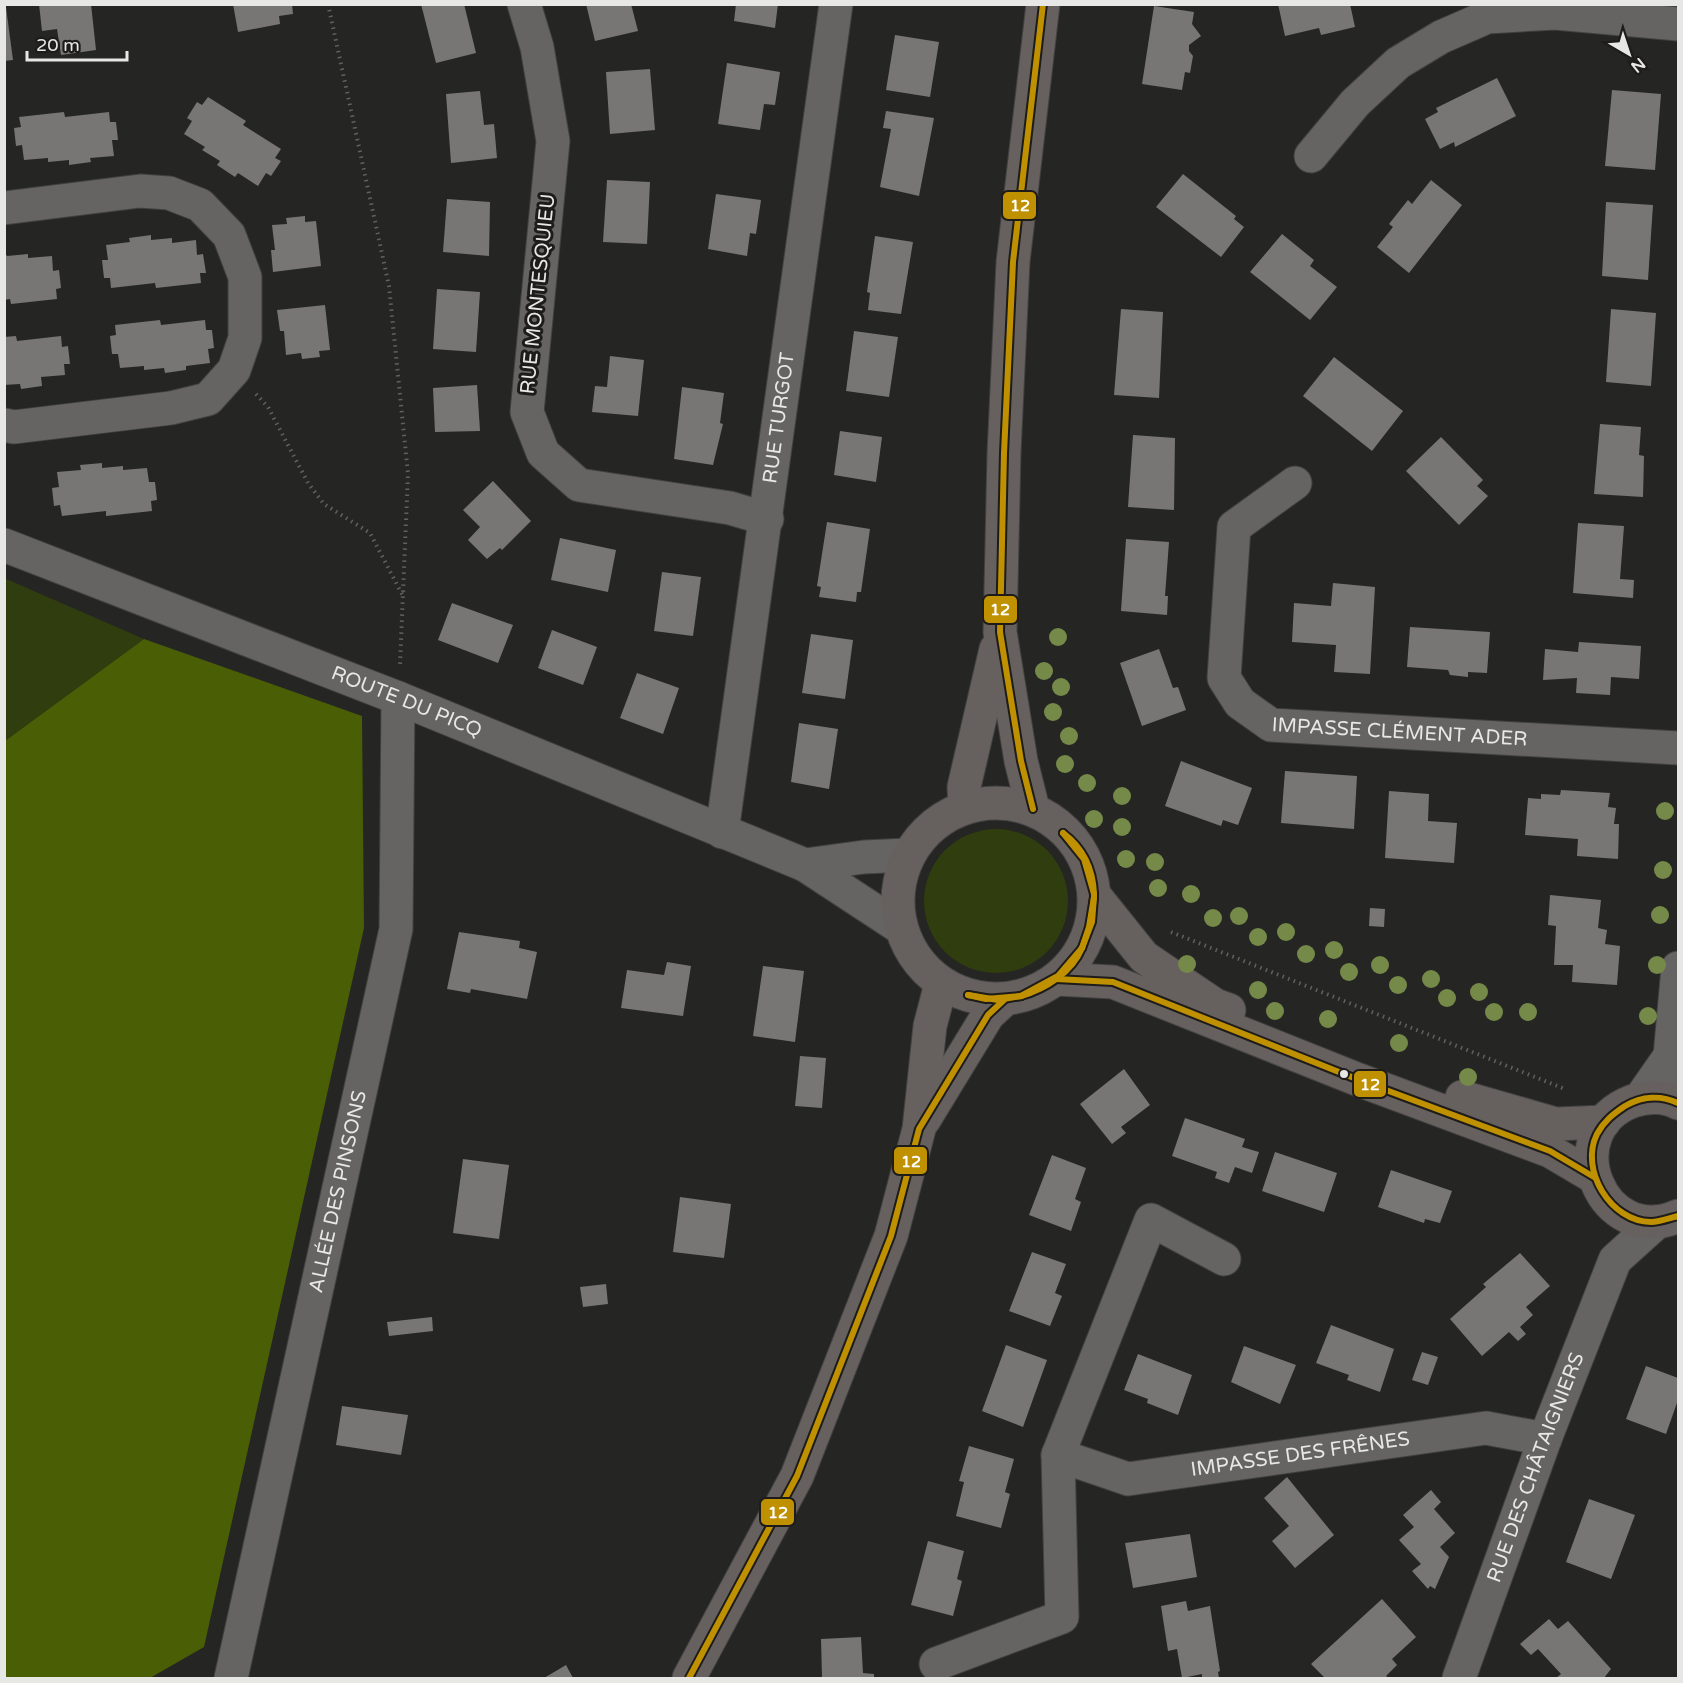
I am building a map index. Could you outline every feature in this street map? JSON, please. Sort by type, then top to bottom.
[{"type":"main road","points":[[1034,809],[1021,761],[1000,632],[1004,453],[1013,262],[1043,4]]},
{"type":"main road","points":[[965,807],[963,787],[1000,632]]},
{"type":"main road","points":[[988,803],[1011,803],[1034,809],[1058,824],[1077,844],[1090,869],[1095,897],[1091,928],[1078,957],[1056,979],[1032,993],[1004,1000],[972,997],[941,984],[916,959],[901,928],[897,903],[900,879],[908,855],[923,834],[965,807],[988,803]]},
{"type":"main road","points":[[1095,897],[1144,957],[1215,1005],[1424,1085],[1475,1101],[1557,1124],[1604,1122]]},
{"type":"main road","points":[[1056,979],[1113,982],[1359,1080],[1550,1151],[1601,1189],[1622,1213],[1638,1220],[1668,1218]]},
{"type":"main road","points":[[689,1678],[797,1476],[891,1236],[918,1129],[930,1026],[941,984]]},
{"type":"main road","points":[[918,1129],[988,1015],[1004,1000]]},
{"type":"main road","points":[[1601,1189],[1591,1158],[1595,1139],[1604,1122],[1614,1112],[1640,1099],[1657,1097],[1678,1103]]},
{"type":"street","name":"RUE MONTESQUIEU","points":[[524,4],[537,47],[553,141],[527,412],[543,453],[579,485],[730,508],[767,519]]},
{"type":"street","name":"RUE TURGOT","points":[[722,832],[767,519],[836,4]]},
{"type":"street","points":[[1311,156],[1355,103],[1398,63],[1441,37],[1487,17],[1555,13],[1678,24]]},
{"type":"street","points":[[4,208],[140,191],[169,193],[200,205],[229,235],[245,277],[244,338],[234,370],[208,399],[171,408],[14,427],[4,425]]},
{"type":"street","name":"IMPASSE CLÉMENT ADER","points":[[1296,483],[1234,526],[1224,678],[1240,703],[1270,725],[1678,748]]},
{"type":"street","name":"ROUTE DU PICQ","points":[[4,545],[398,698],[805,865],[901,928]]},
{"type":"street","name":"ALLÉE DES PINSONS","points":[[231,1678],[396,929],[398,698]]},
{"type":"street","name":"ROUTE DU PICQ","points":[[805,865],[864,857],[908,855]]},
{"type":"street","points":[[1640,1099],[1674,1068],[1678,968]]},
{"type":"street","name":"RUE DES CHÂTAIGNIERS","points":[[1601,1189],[1615,1260]]},
{"type":"street","name":"RUE DES CHÂTAIGNIERS","points":[[1459,1678],[1545,1439],[1615,1260],[1668,1218]]},
{"type":"street","points":[[936,1664],[1062,1617],[1058,1455],[1151,1220],[1224,1259]]},
{"type":"street","name":"IMPASSE DES FRÊNES","points":[[1058,1455],[1128,1479],[1486,1428],[1545,1439]]},
{"type":"path","points":[[328,4],[389,286],[408,474],[398,698]]},
{"type":"path","points":[[234,370],[268,407],[308,483],[324,504],[370,533],[404,598]]},
{"type":"path","points":[[1166,930],[1571,1091]]},
{"type":"green space","points":[[4,578],[144,639],[5,741],[4,741]]},
{"type":"green space","points":[[144,639],[362,716],[364,928],[204,1647],[150,1678],[5,1678],[5,741]]},
{"type":"green space","points":[[996,829],[1024,834],[1047,850],[1063,873],[1068,901],[1063,929],[1047,952],[1024,968],[996,973],[968,968],[945,952],[929,929],[924,901],[929,873],[945,850],[968,834]]},
{"type":"building","points":[[39,4],[91,4],[96,50],[61,55],[57,29],[42,31]]},
{"type":"building","points":[[233,4],[292,4],[293,14],[279,16],[280,24],[238,32]]},
{"type":"building","points":[[421,4],[464,4],[476,53],[436,63]]},
{"type":"building","points":[[586,4],[631,4],[638,31],[595,41]]},
{"type":"building","points":[[736,4],[778,4],[775,28],[734,21]]},
{"type":"building","points":[[1278,4],[1350,4],[1355,27],[1321,35],[1319,28],[1285,36]]},
{"type":"building","points":[[1154,6],[1194,12],[1192,24],[1201,36],[1189,45],[1189,51],[1193,56],[1190,73],[1185,72],[1182,90],[1142,84]]},
{"type":"building","points":[[6,7],[13,60],[4,61],[4,8]]},
{"type":"building","points":[[895,35],[939,42],[930,97],[886,90]]},
{"type":"building","points":[[727,63],[780,72],[775,105],[764,104],[760,130],[718,124]]},
{"type":"building","points":[[650,69],[655,130],[610,134],[606,72]]},
{"type":"building","points":[[1497,78],[1516,116],[1455,147],[1454,142],[1440,149],[1425,119],[1438,112],[1436,108]]},
{"type":"building","points":[[1612,90],[1661,94],[1655,170],[1605,166]]},
{"type":"building","points":[[480,91],[484,125],[494,124],[497,158],[451,163],[446,94]]},
{"type":"building","points":[[208,97],[246,121],[243,125],[281,149],[275,158],[281,161],[271,176],[266,173],[258,186],[238,173],[235,177],[217,165],[220,161],[202,150],[205,147],[184,134],[192,121],[187,118],[197,102],[202,105]]},
{"type":"building","points":[[886,111],[934,118],[919,196],[880,187],[891,129],[883,128]]},
{"type":"building","points":[[64,112],[65,117],[109,112],[110,122],[116,122],[118,140],[112,140],[114,156],[90,158],[91,162],[69,165],[69,160],[48,162],[48,158],[24,160],[22,145],[16,146],[14,128],[21,127],[19,117]]},
{"type":"building","points":[[1183,174],[1236,216],[1234,219],[1244,227],[1221,257],[1156,207]]},
{"type":"building","points":[[607,180],[650,182],[647,244],[603,242]]},
{"type":"building","points":[[1431,180],[1462,205],[1409,273],[1377,247],[1393,227],[1389,224],[1408,200],[1412,204]]},
{"type":"building","points":[[716,194],[761,200],[756,234],[750,233],[747,256],[708,249]]},
{"type":"building","points":[[447,199],[490,202],[489,256],[443,252]]},
{"type":"building","points":[[1606,202],[1653,205],[1648,280],[1602,276]]},
{"type":"building","points":[[305,216],[305,222],[316,221],[321,266],[273,272],[271,250],[275,250],[272,225],[287,224],[286,218]]},
{"type":"building","points":[[1282,234],[1314,260],[1310,266],[1337,287],[1310,320],[1250,272]]},
{"type":"building","points":[[151,235],[151,240],[172,238],[172,243],[196,240],[197,255],[203,254],[206,273],[200,273],[201,283],[156,288],[155,283],[111,288],[110,278],[104,278],[102,260],[108,260],[106,245],[130,242],[129,238]]},
{"type":"building","points":[[875,236],[913,242],[901,314],[868,310],[870,293],[867,292]]},
{"type":"building","points":[[4,252],[7,256],[28,254],[28,258],[52,256],[53,271],[59,270],[61,288],[56,289],[57,299],[11,304],[10,299],[4,300]]},
{"type":"building","points":[[437,289],[480,292],[476,352],[433,349]]},
{"type":"building","points":[[325,305],[330,350],[319,351],[320,357],[302,359],[301,353],[286,355],[284,331],[280,331],[277,310]]},
{"type":"building","points":[[1121,309],[1163,312],[1159,398],[1114,395]]},
{"type":"building","points":[[1611,309],[1656,313],[1651,386],[1606,382]]},
{"type":"building","points":[[160,320],[161,325],[205,320],[206,330],[212,330],[214,348],[208,349],[210,363],[186,366],[186,370],[165,373],[164,368],[144,370],[144,366],[120,368],[118,354],[112,354],[110,336],[116,335],[115,325]]},
{"type":"building","points":[[854,331],[898,337],[889,397],[846,391]]},
{"type":"building","points":[[16,336],[17,341],[61,336],[62,347],[68,346],[70,364],[64,364],[65,375],[41,377],[42,386],[21,389],[20,384],[4,385],[4,337]]},
{"type":"building","points":[[610,356],[644,360],[638,416],[592,412],[595,386],[607,387]]},
{"type":"building","points":[[1334,357],[1403,411],[1372,451],[1303,396]]},
{"type":"building","points":[[477,385],[480,431],[435,432],[433,388]]},
{"type":"building","points":[[682,387],[724,393],[720,423],[723,424],[713,465],[674,459]]},
{"type":"building","points":[[1600,424],[1641,427],[1639,455],[1644,456],[1643,497],[1594,494]]},
{"type":"building","points":[[840,431],[882,437],[876,482],[834,475]]},
{"type":"building","points":[[1133,435],[1175,438],[1174,510],[1128,507]]},
{"type":"building","points":[[1441,437],[1483,480],[1477,486],[1488,496],[1459,525],[1406,471]]},
{"type":"building","points":[[102,463],[102,468],[123,466],[123,470],[147,468],[149,482],[155,482],[157,500],[151,501],[152,511],[106,516],[106,511],[62,516],[60,505],[54,506],[52,488],[59,487],[57,472],[81,470],[80,465]]},
{"type":"building","points":[[493,481],[531,521],[502,550],[500,548],[487,559],[468,540],[480,527],[463,510]]},
{"type":"building","points":[[827,522],[870,529],[861,592],[857,592],[856,602],[819,597],[821,587],[817,586]]},
{"type":"building","points":[[1578,523],[1624,526],[1620,579],[1634,580],[1633,598],[1573,593]]},
{"type":"building","points":[[560,538],[616,550],[608,592],[551,580]]},
{"type":"building","points":[[1126,539],[1169,542],[1165,596],[1168,596],[1167,615],[1121,611]]},
{"type":"building","points":[[662,572],[701,577],[693,636],[654,631]]},
{"type":"building","points":[[1333,583],[1375,587],[1370,674],[1334,672],[1336,645],[1292,642],[1294,603],[1331,606]]},
{"type":"building","points":[[452,603],[513,625],[498,663],[438,640]]},
{"type":"building","points":[[1410,627],[1490,632],[1487,673],[1468,672],[1468,677],[1450,675],[1448,670],[1407,667]]},
{"type":"building","points":[[552,630],[597,647],[583,685],[538,668]]},
{"type":"building","points":[[811,634],[853,640],[845,699],[802,693]]},
{"type":"building","points":[[1579,642],[1641,646],[1639,679],[1611,677],[1610,695],[1576,693],[1577,678],[1543,680],[1545,649],[1578,652]]},
{"type":"building","points":[[1159,649],[1173,688],[1178,687],[1186,710],[1142,726],[1120,663]]},
{"type":"building","points":[[637,673],[679,688],[663,734],[620,718]]},
{"type":"building","points":[[799,723],[838,729],[829,789],[791,782]]},
{"type":"building","points":[[1181,761],[1252,788],[1238,825],[1223,820],[1221,826],[1165,806]]},
{"type":"building","points":[[1285,771],[1357,776],[1354,829],[1281,823]]},
{"type":"building","points":[[1561,790],[1610,793],[1608,807],[1616,808],[1614,824],[1619,824],[1618,859],[1577,856],[1578,839],[1525,835],[1528,798],[1541,799],[1541,794],[1560,795]]},
{"type":"building","points":[[1389,791],[1429,794],[1428,821],[1457,823],[1454,863],[1385,858]]},
{"type":"building","points":[[1550,895],[1601,900],[1598,928],[1607,930],[1605,944],[1620,946],[1617,985],[1572,982],[1573,965],[1554,965],[1556,926],[1548,925]]},
{"type":"building","points":[[1370,908],[1385,909],[1384,927],[1369,926]]},
{"type":"building","points":[[459,932],[520,941],[519,948],[537,952],[527,999],[471,989],[470,993],[447,989]]},
{"type":"building","points":[[667,962],[691,966],[683,1016],[621,1008],[627,970],[664,975]]},
{"type":"building","points":[[763,966],[804,971],[795,1042],[753,1036]]},
{"type":"building","points":[[800,1056],[826,1058],[822,1108],[795,1106]]},
{"type":"building","points":[[1124,1069],[1150,1105],[1121,1127],[1126,1133],[1112,1144],[1080,1104]]},
{"type":"building","points":[[1185,1118],[1245,1139],[1242,1147],[1259,1152],[1252,1173],[1235,1167],[1229,1183],[1215,1178],[1217,1172],[1172,1156]]},
{"type":"building","points":[[1275,1152],[1337,1173],[1324,1212],[1262,1191]]},
{"type":"building","points":[[1052,1155],[1086,1168],[1075,1199],[1081,1202],[1071,1231],[1029,1215]]},
{"type":"building","points":[[463,1159],[509,1165],[499,1239],[453,1233]]},
{"type":"building","points":[[1391,1170],[1452,1191],[1440,1223],[1425,1219],[1424,1223],[1378,1207]]},
{"type":"building","points":[[680,1197],[731,1204],[724,1258],[673,1252]]},
{"type":"building","points":[[1032,1252],[1066,1264],[1055,1293],[1062,1296],[1050,1326],[1009,1311]]},
{"type":"building","points":[[1520,1253],[1550,1286],[1526,1307],[1533,1315],[1520,1327],[1526,1334],[1518,1341],[1509,1332],[1482,1356],[1450,1319],[1486,1287],[1483,1284]]},
{"type":"building","points":[[606,1284],[608,1304],[583,1307],[580,1287]]},
{"type":"building","points":[[432,1317],[433,1331],[389,1336],[387,1322]]},
{"type":"building","points":[[1331,1325],[1394,1349],[1380,1392],[1347,1380],[1349,1375],[1316,1363]]},
{"type":"building","points":[[1006,1345],[1047,1360],[1023,1427],[982,1411]]},
{"type":"building","points":[[1244,1346],[1296,1365],[1280,1404],[1231,1382]]},
{"type":"building","points":[[1422,1352],[1438,1357],[1428,1385],[1412,1380]]},
{"type":"building","points":[[1138,1354],[1192,1375],[1178,1415],[1147,1403],[1148,1399],[1124,1390]]},
{"type":"building","points":[[1646,1366],[1678,1378],[1678,1400],[1666,1434],[1626,1419]]},
{"type":"building","points":[[342,1406],[408,1415],[401,1455],[336,1445]]},
{"type":"building","points":[[969,1446],[1014,1459],[1005,1492],[1010,1494],[1001,1528],[956,1516],[964,1482],[959,1481]]},
{"type":"building","points":[[1287,1477],[1334,1535],[1295,1568],[1272,1541],[1289,1526],[1264,1498]]},
{"type":"building","points":[[1431,1490],[1441,1502],[1434,1509],[1455,1533],[1440,1547],[1449,1557],[1435,1589],[1430,1586],[1428,1589],[1412,1571],[1421,1564],[1399,1540],[1414,1527],[1403,1515]]},
{"type":"building","points":[[1589,1499],[1635,1515],[1611,1579],[1566,1562]]},
{"type":"building","points":[[1190,1534],[1197,1577],[1133,1588],[1125,1543]]},
{"type":"building","points":[[928,1541],[964,1551],[957,1579],[962,1581],[953,1616],[911,1605]]},
{"type":"building","points":[[1382,1599],[1416,1637],[1392,1659],[1397,1665],[1386,1676],[1389,1678],[1325,1678],[1311,1664]]},
{"type":"building","points":[[1186,1601],[1188,1611],[1210,1606],[1220,1671],[1218,1672],[1219,1678],[1202,1678],[1202,1674],[1182,1678],[1177,1649],[1168,1651],[1161,1606]]},
{"type":"building","points":[[1549,1619],[1558,1629],[1568,1621],[1611,1669],[1604,1678],[1556,1678],[1561,1674],[1538,1649],[1531,1655],[1520,1644]]},
{"type":"building","points":[[861,1637],[863,1673],[874,1674],[874,1678],[822,1678],[821,1639]]},
{"type":"building","points":[[566,1665],[573,1678],[544,1678]]},
{"type":"transit line","name":"12","points":[[1033,809],[1021,761],[1000,632],[1004,453],[1013,262],[1043,4]]},
{"type":"transit line","name":"12","points":[[1063,833],[1076,845],[1086,860],[1092,876],[1094,894]]},
{"type":"transit line","name":"12","points":[[1063,833],[1084,859],[1094,894]]},
{"type":"transit line","name":"12","points":[[1082,948],[1089,927],[1094,897]]},
{"type":"transit line","name":"12","points":[[1082,948],[1092,922],[1094,897]]},
{"type":"transit line","name":"12","points":[[1021,996],[1058,976],[1082,948]]},
{"type":"transit line","name":"12","points":[[1021,996],[1040,989],[1065,972],[1078,957],[1082,948]]},
{"type":"transit line","name":"12","points":[[1056,979],[1113,982],[1359,1080],[1550,1151],[1594,1177]]},
{"type":"transit line","name":"12","points":[[968,995],[986,999],[1021,996]]},
{"type":"transit line","name":"12","points":[[968,995],[998,1000],[1021,996]]},
{"type":"transit line","name":"12","points":[[689,1678],[797,1476],[891,1236],[919,1129],[988,1015],[1004,1000]]},
{"type":"transit line","name":"12","points":[[1678,1103],[1652,1098],[1638,1100],[1621,1109],[1606,1122],[1597,1134],[1592,1163],[1602,1192],[1623,1213],[1636,1220],[1651,1222],[1678,1216]]}]
